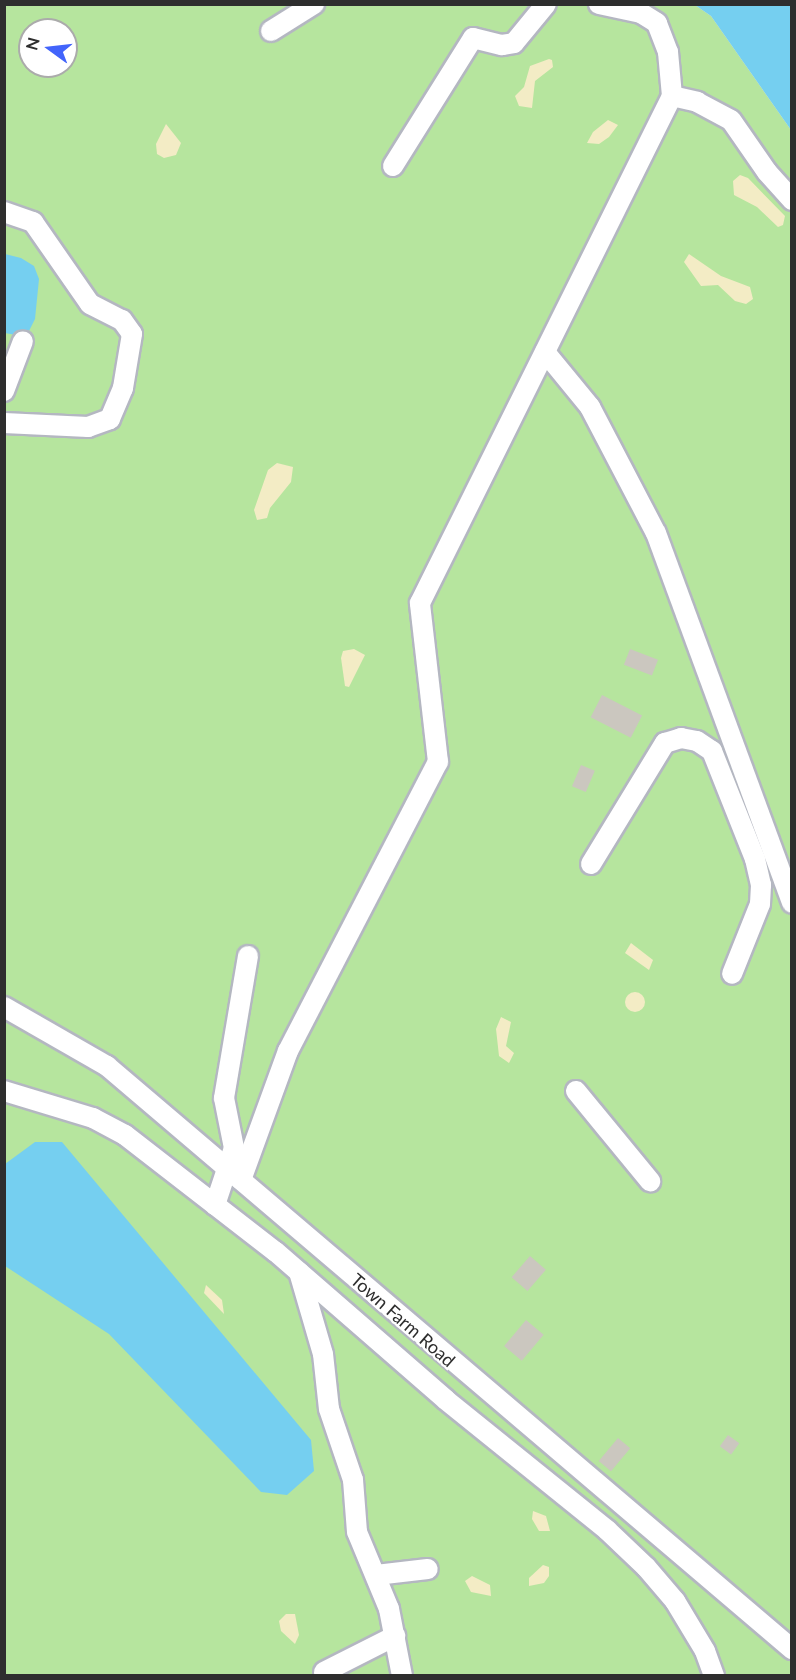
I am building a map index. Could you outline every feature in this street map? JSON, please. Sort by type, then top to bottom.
[{"type":"street","points":[[271,31],[314,4]]},
{"type":"street","points":[[393,166],[473,38],[502,45],[514,43],[546,4]]},
{"type":"street","points":[[215,1205],[235,1175],[288,1051],[438,762],[420,603],[672,96],[668,52],[657,23],[641,13],[599,4]]},
{"type":"street","points":[[672,96],[698,102],[731,120],[792,200]]},
{"type":"street","points":[[4,212],[33,222],[90,304],[122,320],[132,334],[123,388],[110,419],[88,427],[4,423]]},
{"type":"street","points":[[4,391],[23,341]]},
{"type":"street","points":[[545,352],[590,407],[656,533],[792,903]]},
{"type":"street","points":[[591,864],[665,743],[681,738],[697,741],[712,751],[755,858],[761,885],[760,904],[732,974]]},
{"type":"street","points":[[235,1175],[234,1148],[224,1098],[248,956]]},
{"type":"street","name":"Town Farm Road","points":[[4,1007],[72,1042],[106,1066],[792,1649]]},
{"type":"street","points":[[4,1091],[93,1118],[125,1135],[299,1272],[535,1475],[607,1530],[646,1567],[675,1601],[705,1651],[714,1676]]},
{"type":"street","points":[[576,1091],[650,1181]]},
{"type":"street","points":[[299,1272],[323,1354],[329,1409],[353,1480],[357,1532],[376,1575],[395,1636],[402,1676]]},
{"type":"street","points":[[376,1575],[428,1569]]},
{"type":"street","points":[[324,1672],[395,1636]]},
{"type":"green space","points":[[5,5],[695,5],[711,16],[791,130],[791,1675],[5,1675]]},
{"type":"sand","points":[[552,60],[553,67],[535,81],[532,108],[519,106],[515,96],[524,87],[530,66]]},
{"type":"sand","points":[[608,120],[618,125],[609,137],[599,144],[587,143],[593,132]]},
{"type":"sand","points":[[166,124],[181,143],[176,155],[164,158],[157,154],[156,144]]},
{"type":"sand","points":[[740,175],[748,178],[785,216],[783,225],[778,227],[757,207],[734,195],[733,181]]},
{"type":"sand","points":[[689,254],[721,276],[750,287],[753,299],[746,304],[735,301],[718,285],[701,286],[684,262]]},
{"type":"sand","points":[[277,463],[293,467],[291,482],[270,508],[267,518],[257,520],[254,510],[268,470]]},
{"type":"sand","points":[[354,649],[365,655],[349,687],[345,686],[341,658],[343,651]]},
{"type":"sand","points":[[631,943],[653,960],[649,970],[625,953]]},
{"type":"sand","points":[[635,992],[642,995],[645,1002],[642,1009],[635,1012],[628,1009],[625,1002],[628,995]]},
{"type":"sand","points":[[501,1017],[511,1022],[506,1046],[514,1053],[509,1063],[499,1056],[496,1029]]},
{"type":"sand","points":[[206,1285],[222,1300],[224,1314],[204,1293]]},
{"type":"sand","points":[[533,1511],[546,1516],[550,1531],[539,1531],[532,1519]]},
{"type":"sand","points":[[543,1565],[549,1567],[549,1576],[544,1583],[529,1586],[529,1578]]},
{"type":"sand","points":[[472,1576],[490,1585],[491,1596],[471,1592],[465,1581]]},
{"type":"sand","points":[[286,1614],[295,1614],[299,1635],[295,1644],[281,1631],[279,1621]]},
{"type":"water","points":[[695,5],[791,5],[791,130],[711,16]]},
{"type":"water","points":[[5,254],[21,258],[34,266],[39,279],[35,319],[26,337],[5,333]]},
{"type":"water","points":[[35,1142],[62,1142],[311,1440],[314,1471],[287,1495],[261,1492],[109,1334],[5,1266],[5,1164]]},
{"type":"building","points":[[630,649],[658,660],[652,676],[624,665]]},
{"type":"building","points":[[602,695],[642,715],[631,738],[591,717]]},
{"type":"building","points":[[581,765],[595,771],[586,792],[572,786]]},
{"type":"building","points":[[530,1256],[546,1270],[527,1291],[512,1277]]},
{"type":"building","points":[[526,1320],[544,1335],[522,1361],[504,1346]]},
{"type":"building","points":[[728,1435],[739,1443],[731,1455],[720,1446]]},
{"type":"building","points":[[618,1438],[630,1448],[611,1471],[599,1461]]}]
